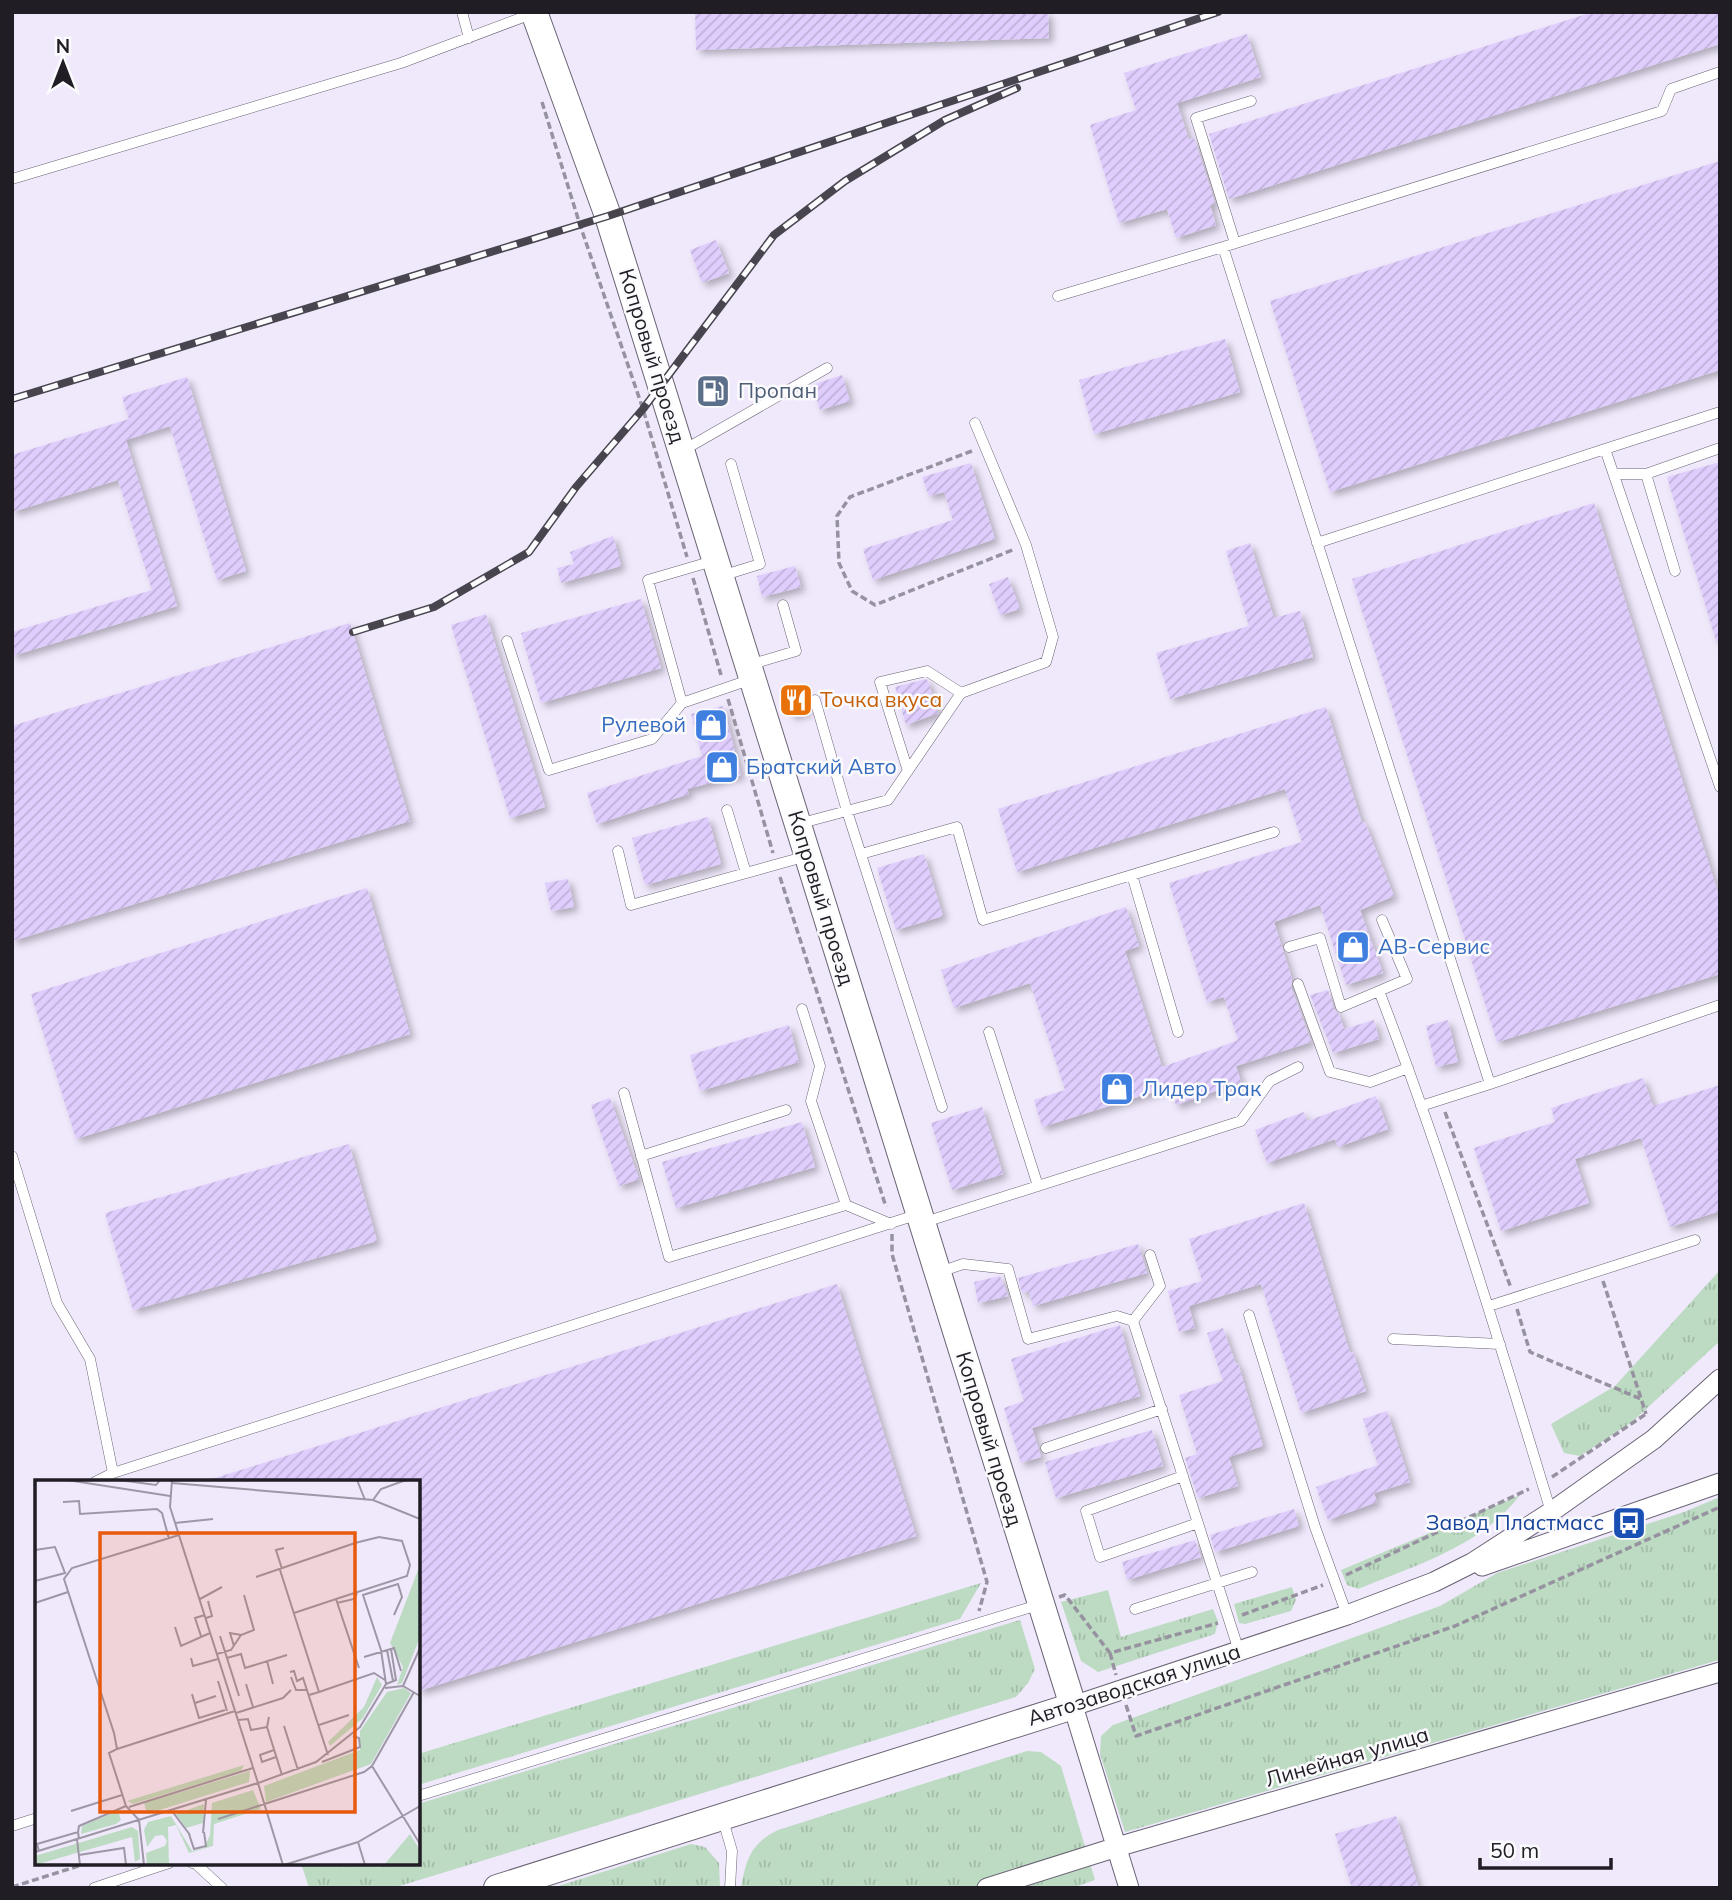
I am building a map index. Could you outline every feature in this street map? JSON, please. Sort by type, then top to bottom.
[{"type":"main road","name":"Копровый проезд","points":[[534,13],[608,216],[1073,1706]]},
{"type":"main road","name":"Автозаводская улица","points":[[497,1888],[1073,1706]]},
{"type":"street","name":"Автозаводская улица","points":[[1073,1706],[1347,1615],[1434,1582],[1472,1563],[1552,1512],[1654,1439],[1717,1384]]},
{"type":"street","points":[[1434,1582],[1720,1483]]},
{"type":"street","name":"Линейная улица","points":[[987,1888],[1117,1847],[1720,1672]]},
{"type":"street","points":[[1073,1706],[1129,1888]]},
{"type":"lane","points":[[462,12],[469,38]]},
{"type":"lane","points":[[12,179],[401,63],[534,13]]},
{"type":"lane","points":[[1058,296],[1662,111],[1671,89],[1720,72]]},
{"type":"lane","points":[[1235,243],[1196,118],[1251,100]]},
{"type":"lane","points":[[1223,247],[1490,1084]]},
{"type":"lane","points":[[681,452],[827,368]]},
{"type":"lane","points":[[1317,542],[1720,412]]},
{"type":"lane","points":[[798,824],[888,800],[961,693],[1046,662],[1054,637],[1026,545],[975,423]]},
{"type":"lane","points":[[1614,474],[1646,474],[1720,448]]},
{"type":"lane","points":[[1605,449],[1720,787]]},
{"type":"lane","points":[[682,703],[648,580],[690,569],[760,564],[732,464]]},
{"type":"lane","points":[[1646,474],[1675,571]]},
{"type":"lane","points":[[507,641],[550,770],[652,739],[682,703],[724,687],[796,651],[783,605]]},
{"type":"lane","points":[[908,771],[880,682],[927,671],[961,693]]},
{"type":"lane","points":[[815,700],[847,811],[942,1107]]},
{"type":"lane","points":[[727,810],[746,873]]},
{"type":"lane","points":[[861,854],[957,827],[983,920],[1274,832]]},
{"type":"lane","points":[[618,851],[631,905],[808,856]]},
{"type":"lane","points":[[1132,875],[1178,1032]]},
{"type":"lane","points":[[1289,947],[1320,938],[1341,1007],[1407,979],[1382,920]]},
{"type":"lane","points":[[1298,984],[1330,1072],[1370,1082],[1408,1068]]},
{"type":"lane","points":[[1379,991],[1422,1106],[1489,1306],[1552,1512]]},
{"type":"lane","points":[[1422,1106],[1720,1005]]},
{"type":"lane","points":[[802,1009],[820,1066],[811,1101],[846,1205]]},
{"type":"lane","points":[[989,1032],[1038,1186]]},
{"type":"lane","points":[[99,1480],[113,1473],[891,1224],[921,1219],[1038,1186],[1241,1121],[1270,1081],[1298,1067]]},
{"type":"lane","points":[[624,1093],[669,1257],[846,1205],[891,1224]]},
{"type":"lane","points":[[641,1156],[786,1110]]},
{"type":"lane","points":[[12,1156],[57,1303],[90,1359],[113,1473]]},
{"type":"lane","points":[[1489,1306],[1695,1240]]},
{"type":"lane","points":[[1133,1321],[1160,1286],[1150,1255]]},
{"type":"lane","points":[[938,1273],[963,1264],[1008,1269],[1028,1339],[1117,1315],[1133,1321]]},
{"type":"lane","points":[[1249,1315],[1315,1527],[1347,1615]]},
{"type":"lane","points":[[1133,1321],[1239,1651]]},
{"type":"lane","points":[[1393,1339],[1500,1344]]},
{"type":"lane","points":[[1046,1448],[1162,1409]]},
{"type":"lane","points":[[1183,1476],[1086,1511],[1100,1557],[1198,1523]]},
{"type":"lane","points":[[1135,1609],[1252,1572]]},
{"type":"lane","points":[[420,1795],[1041,1604]]},
{"type":"lane","points":[[722,1817],[732,1851],[730,1888]]},
{"type":"lane","points":[[12,1826],[35,1819]]},
{"type":"lane","points":[[94,1888],[163,1865]]},
{"type":"lane","points":[[197,1865],[222,1888]]},
{"type":"path","points":[[538,90],[642,409],[776,865],[891,1224],[892,1254],[987,1582],[975,1624]]},
{"type":"path","points":[[984,446],[850,497],[837,516],[839,563],[852,591],[874,605],[1026,545]]},
{"type":"path","points":[[1440,1100],[1514,1297],[1530,1352],[1641,1399]]},
{"type":"path","points":[[1599,1269],[1654,1439]]},
{"type":"path","points":[[1121,1690],[1136,1736],[1455,1626],[1720,1507]]},
{"type":"path","points":[[12,1887],[82,1865]]},
{"type":"green space","points":[[1720,1270],[1720,1341],[1632,1422],[1580,1456],[1564,1453],[1551,1424],[1615,1386]]},
{"type":"green space","points":[[1520,1495],[1487,1528],[1446,1552],[1358,1589],[1347,1585],[1341,1570]]},
{"type":"green space","points":[[1720,1497],[1719,1660],[1125,1832],[1100,1754],[1101,1736],[1113,1725],[1440,1606],[1497,1573],[1684,1512]]},
{"type":"green space","points":[[981,1583],[960,1619],[420,1784],[420,1753]]},
{"type":"green space","points":[[1292,1587],[1296,1600],[1291,1611],[1245,1624],[1239,1623],[1234,1604]]},
{"type":"green space","points":[[1108,1590],[1121,1637],[1213,1609],[1218,1621],[1215,1634],[1098,1672],[1081,1661],[1061,1602]]},
{"type":"green space","points":[[1020,1620],[1035,1669],[1016,1697],[393,1888],[309,1888],[302,1865],[420,1865],[420,1803]]},
{"type":"green space","points":[[1027,1751],[1041,1752],[1061,1766],[1095,1880],[1072,1888],[741,1888],[751,1853],[762,1840],[778,1830]]},
{"type":"green space","points":[[691,1844],[705,1847],[719,1863],[720,1888],[552,1888]]},
{"type":"building","points":[[695,12],[1048,12],[1049,38],[696,50]]},
{"type":"building","points":[[1593,12],[1720,12],[1720,44],[1229,199],[1209,134]]},
{"type":"building","points":[[1247,34],[1261,77],[1177,103],[1189,140],[1194,138],[1215,203],[1210,205],[1216,225],[1176,238],[1167,209],[1119,223],[1090,125],[1136,110],[1124,73]]},
{"type":"building","points":[[1720,161],[1720,370],[1330,492],[1270,301]]},
{"type":"building","points":[[716,240],[729,273],[702,283],[690,250]]},
{"type":"building","points":[[1225,339],[1240,392],[1094,434],[1079,380]]},
{"type":"building","points":[[842,375],[850,401],[820,410],[812,385]]},
{"type":"building","points":[[187,377],[246,571],[217,580],[170,426],[126,440],[177,606],[12,656],[12,632],[152,590],[118,480],[12,512],[12,455],[129,419],[122,397]]},
{"type":"building","points":[[1720,462],[1720,641],[1716,641],[1667,477]]},
{"type":"building","points":[[971,463],[995,539],[873,580],[863,549],[953,520],[944,492],[929,496],[922,477]]},
{"type":"building","points":[[1594,503],[1720,899],[1720,974],[1497,1042],[1352,579]]},
{"type":"building","points":[[613,536],[621,566],[561,583],[557,568],[574,564],[570,552]]},
{"type":"building","points":[[1250,543],[1274,618],[1300,611],[1313,657],[1170,699],[1156,653],[1249,626],[1226,551]]},
{"type":"building","points":[[795,566],[801,587],[762,597],[757,576]]},
{"type":"building","points":[[1008,577],[1020,609],[1000,615],[989,584]]},
{"type":"building","points":[[641,599],[661,668],[541,703],[521,633]]},
{"type":"building","points":[[486,614],[545,807],[510,818],[451,625]]},
{"type":"building","points":[[350,623],[410,821],[12,941],[12,726]]},
{"type":"building","points":[[926,679],[938,713],[906,725],[895,687]]},
{"type":"building","name":"Точка вкуса","points":[[801,684],[808,711],[791,716],[783,689]]},
{"type":"building","points":[[723,706],[741,775],[687,789],[689,794],[597,824],[587,793],[702,756],[691,714]]},
{"type":"building","points":[[1326,707],[1362,823],[1365,822],[1394,896],[1360,910],[1383,973],[1346,985],[1320,905],[1274,922],[1292,979],[1291,987],[1311,1042],[1236,1066],[1241,1082],[1176,1105],[1170,1087],[1042,1127],[1034,1100],[1065,1090],[1030,983],[954,1008],[941,970],[1126,907],[1139,946],[1125,951],[1162,1067],[1220,1047],[1238,1040],[1224,997],[1207,1002],[1169,883],[1302,842],[1285,789],[1017,872],[998,809]]},
{"type":"building","points":[[708,817],[721,864],[645,885],[632,838]]},
{"type":"building","points":[[924,854],[943,916],[896,930],[877,868]]},
{"type":"building","points":[[568,879],[574,907],[551,911],[545,883]]},
{"type":"building","points":[[367,888],[410,1034],[76,1139],[31,994]]},
{"type":"building","points":[[1328,990],[1344,1029],[1374,1020],[1379,1039],[1333,1053],[1310,995]]},
{"type":"building","points":[[1448,1020],[1458,1062],[1436,1067],[1426,1026]]},
{"type":"building","points":[[789,1025],[799,1062],[700,1091],[690,1055]]},
{"type":"building","points":[[1643,1078],[1653,1106],[1720,1085],[1720,1211],[1670,1227],[1641,1138],[1575,1159],[1589,1203],[1501,1231],[1474,1148],[1555,1122],[1551,1108]]},
{"type":"building","points":[[1376,1096],[1388,1129],[1338,1147],[1335,1139],[1267,1163],[1255,1130],[1304,1112],[1307,1121]]},
{"type":"building","points":[[610,1098],[639,1179],[619,1186],[591,1105]]},
{"type":"building","points":[[982,1107],[1003,1174],[952,1190],[931,1123]]},
{"type":"building","points":[[802,1122],[815,1167],[676,1208],[662,1162]]},
{"type":"building","points":[[349,1144],[377,1241],[133,1310],[105,1213]]},
{"type":"building","points":[[1304,1203],[1350,1353],[1353,1352],[1366,1391],[1301,1413],[1261,1284],[1189,1306],[1195,1328],[1179,1332],[1168,1291],[1202,1281],[1189,1239]]},
{"type":"building","points":[[1138,1244],[1147,1273],[1033,1306],[1029,1291],[1022,1293],[1018,1278]]},
{"type":"building","points":[[1000,1276],[1008,1296],[978,1303],[974,1282]]},
{"type":"building","points":[[837,1284],[916,1536],[420,1690],[420,1480],[212,1479]]},
{"type":"building","points":[[1120,1325],[1140,1396],[1032,1428],[1041,1457],[1021,1463],[1004,1408],[1024,1401],[1011,1359]]},
{"type":"building","points":[[1223,1328],[1236,1364],[1238,1363],[1263,1446],[1229,1457],[1238,1486],[1198,1498],[1185,1458],[1197,1454],[1179,1395],[1223,1381],[1207,1333]]},
{"type":"building","points":[[1387,1411],[1410,1482],[1374,1493],[1377,1502],[1328,1520],[1316,1487],[1378,1465],[1363,1419]]},
{"type":"building","points":[[1152,1430],[1163,1466],[1056,1498],[1045,1462]]},
{"type":"building","points":[[1294,1509],[1299,1526],[1215,1552],[1210,1535]]},
{"type":"building","points":[[1195,1540],[1201,1557],[1127,1580],[1122,1562]]},
{"type":"building","points":[[1396,1816],[1419,1888],[1352,1888],[1335,1834]]},
{"type":"railway","points":[[12,399],[608,216],[1218,12]]},
{"type":"railway","points":[[353,632],[434,607],[529,552],[576,487],[643,409],[774,235],[845,181],[945,120],[1017,88]]},
{"type":"place","name":"Пропан","points":[[713,391]]},
{"type":"place","name":"Точка вкуса","points":[[796,700]]},
{"type":"place","name":"Рулевой","points":[[711,725]]},
{"type":"place","name":"Братский Авто","points":[[722,767]]},
{"type":"place","name":"АВ-Сервис","points":[[1353,947]]},
{"type":"place","name":"Лидер Трак","points":[[1117,1089]]},
{"type":"place","name":"Завод Пластмасс","points":[[1629,1523]]}]
